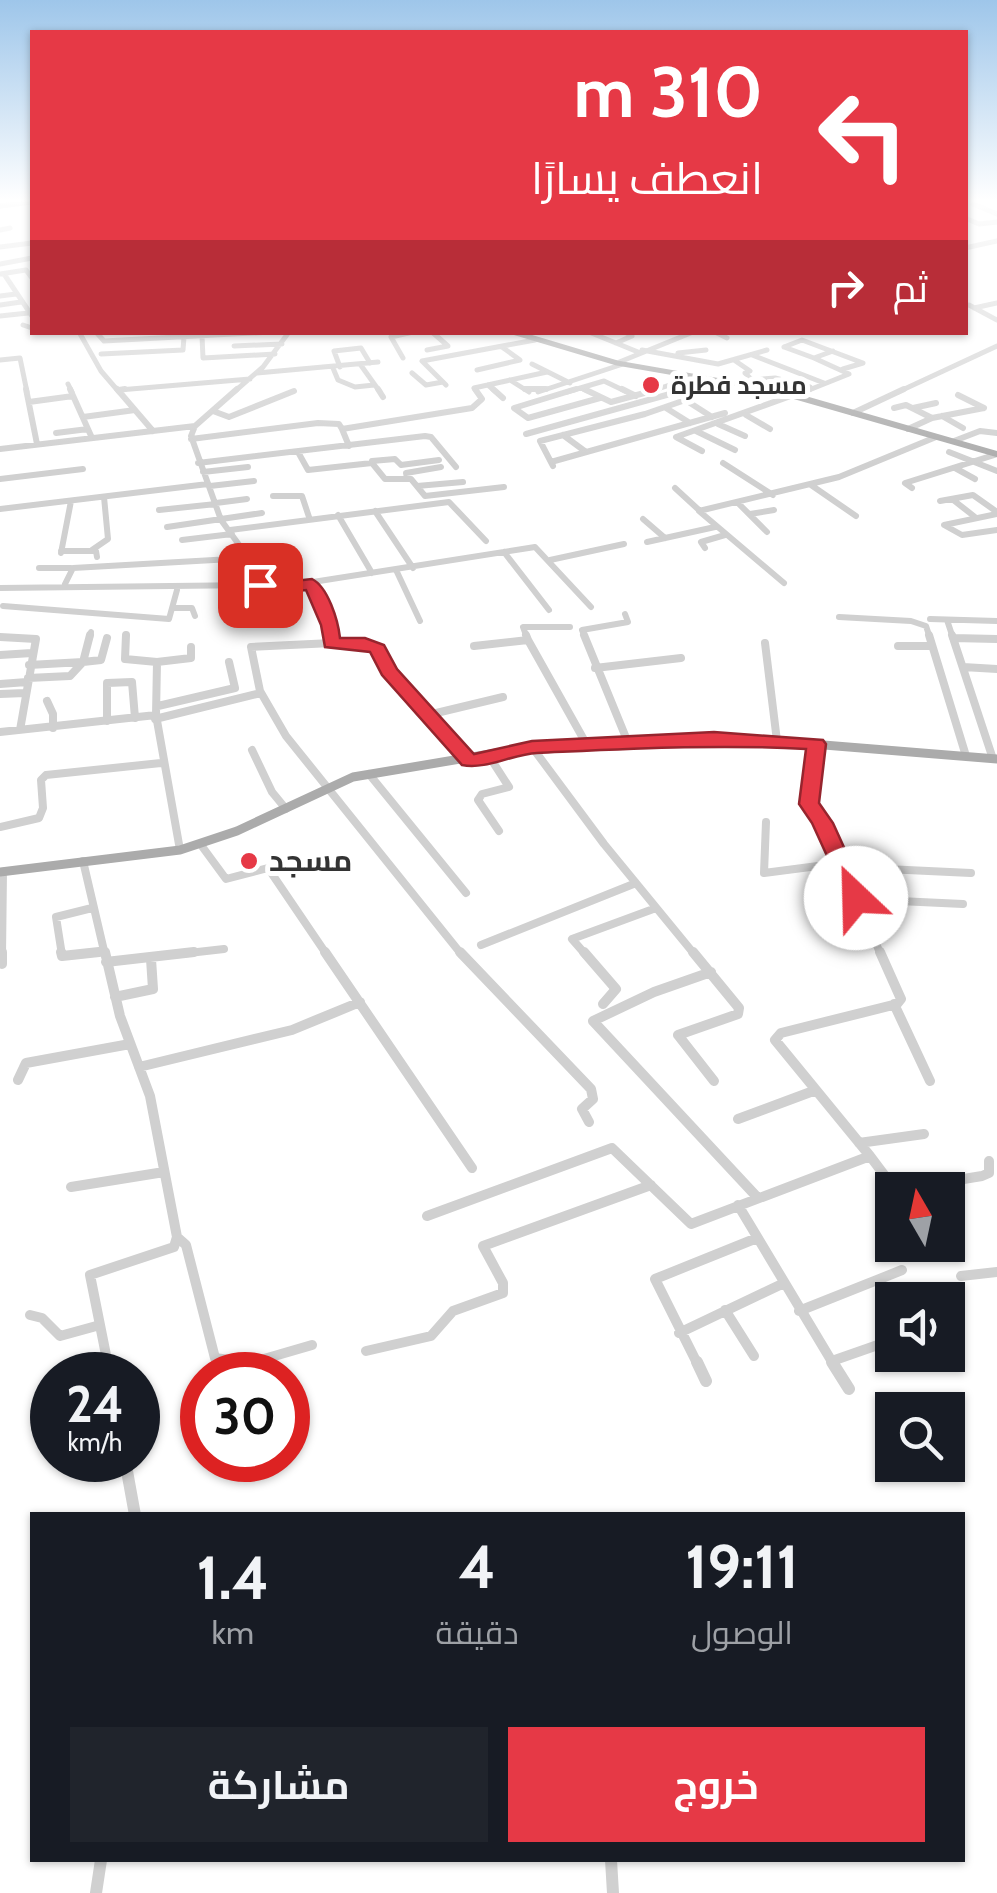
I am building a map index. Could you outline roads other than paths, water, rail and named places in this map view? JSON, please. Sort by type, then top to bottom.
[{"type":"main road","points":[[522,335],[620,364],[792,395],[997,454]]},
{"type":"main road","points":[[2,872],[180,850],[201,845],[327,788],[370,774],[532,747],[628,746],[714,738],[995,759]]},
{"type":"street","points":[[13,289],[30,315]]},
{"type":"street","points":[[0,296],[16,294]]},
{"type":"street","points":[[995,299],[972,307],[995,317]]},
{"type":"street","points":[[0,304],[21,302]]},
{"type":"street","points":[[0,316],[30,315]]},
{"type":"street","points":[[23,325],[30,327]]},
{"type":"street","points":[[81,335],[118,390],[154,431]]},
{"type":"street","points":[[98,335],[103,341],[218,335]]},
{"type":"street","points":[[130,335],[134,340]]},
{"type":"street","points":[[231,356],[234,335]]},
{"type":"street","points":[[256,615],[272,611],[249,558],[221,520],[191,440],[196,426],[254,376],[287,335]]},
{"type":"street","points":[[400,335],[391,337],[403,358]]},
{"type":"street","points":[[427,350],[448,346],[435,335]]},
{"type":"street","points":[[409,374],[426,385],[444,383],[422,361],[502,347],[538,335]]},
{"type":"street","points":[[596,335],[640,351],[716,364],[767,350]]},
{"type":"street","points":[[616,343],[630,335]]},
{"type":"street","points":[[510,380],[532,392],[570,384],[685,335]]},
{"type":"street","points":[[719,341],[728,338],[722,335]]},
{"type":"street","points":[[202,336],[202,357],[275,354]]},
{"type":"street","points":[[101,354],[182,350],[184,338]]},
{"type":"street","points":[[702,451],[676,438],[746,416],[848,374],[783,346],[802,340],[863,364],[843,369]]},
{"type":"street","points":[[234,346],[282,344]]},
{"type":"street","points":[[477,370],[520,360],[502,347]]},
{"type":"street","points":[[118,390],[337,368],[374,362],[361,348],[334,351],[337,368],[338,380],[355,387],[374,385]]},
{"type":"street","points":[[853,413],[995,348]]},
{"type":"street","points":[[0,350],[2,360],[20,358],[38,444]]},
{"type":"street","points":[[665,354],[706,350]]},
{"type":"street","points":[[814,358],[833,351]]},
{"type":"street","points":[[752,355],[824,383]]},
{"type":"street","points":[[734,360],[750,371],[744,374],[752,380],[773,378],[812,388]]},
{"type":"street","points":[[360,364],[384,397]]},
{"type":"street","points":[[532,364],[570,384]]},
{"type":"street","points":[[409,374],[430,370]]},
{"type":"street","points":[[342,429],[472,408],[482,399],[474,388],[547,372]]},
{"type":"street","points":[[581,388],[611,402],[693,377]]},
{"type":"street","points":[[541,381],[554,388]]},
{"type":"street","points":[[600,398],[528,418],[514,408],[607,381],[636,396]]},
{"type":"street","points":[[68,384],[92,438]]},
{"type":"street","points":[[488,384],[503,398]]},
{"type":"street","points":[[725,413],[552,464],[539,442],[646,414],[734,384]]},
{"type":"street","points":[[526,434],[702,386]]},
{"type":"street","points":[[213,411],[229,417],[294,391]]},
{"type":"street","points":[[908,429],[932,418],[984,408],[958,395]]},
{"type":"street","points":[[30,402],[73,396]]},
{"type":"street","points":[[625,398],[636,406]]},
{"type":"street","points":[[686,401],[712,417]]},
{"type":"street","points":[[913,408],[936,404]]},
{"type":"street","points":[[894,408],[906,405],[932,418]]},
{"type":"street","points":[[666,408],[690,423]]},
{"type":"street","points":[[83,417],[135,410]]},
{"type":"street","points":[[646,414],[669,429]]},
{"type":"street","points":[[746,416],[770,429]]},
{"type":"street","points":[[942,416],[962,428]]},
{"type":"street","points":[[191,440],[318,423],[338,424],[349,446]]},
{"type":"street","points":[[613,423],[634,438]]},
{"type":"street","points":[[718,424],[745,436]]},
{"type":"street","points":[[0,449],[196,426]]},
{"type":"street","points":[[56,432],[88,429]]},
{"type":"street","points":[[590,429],[612,444]]},
{"type":"street","points":[[696,431],[735,450]]},
{"type":"street","points":[[954,442],[980,432],[997,434]]},
{"type":"street","points":[[198,463],[428,436],[456,467]]},
{"type":"street","points":[[563,436],[586,452]]},
{"type":"street","points":[[700,511],[811,485],[936,437]]},
{"type":"street","points":[[0,438],[0,449]]},
{"type":"street","points":[[298,452],[308,470],[392,459],[400,465],[440,463]]},
{"type":"street","points":[[949,452],[979,461],[997,472]]},
{"type":"street","points":[[912,488],[905,483],[997,454]]},
{"type":"street","points":[[372,463],[385,479],[407,478],[428,496],[504,487]]},
{"type":"street","points":[[723,463],[773,494]]},
{"type":"street","points":[[407,478],[406,472],[421,466]]},
{"type":"street","points":[[203,472],[248,467]]},
{"type":"street","points":[[955,468],[974,479]]},
{"type":"street","points":[[0,479],[83,469]]},
{"type":"street","points":[[0,509],[254,481]]},
{"type":"street","points":[[417,486],[463,482]]},
{"type":"street","points":[[811,485],[856,516]]},
{"type":"street","points":[[675,488],[715,527],[784,583]]},
{"type":"street","points":[[940,501],[976,495],[997,513]]},
{"type":"street","points":[[274,496],[302,496],[309,517]]},
{"type":"street","points":[[72,501],[61,552],[95,554],[108,540],[104,497]]},
{"type":"street","points":[[160,510],[247,499]]},
{"type":"street","points":[[952,499],[976,518]]},
{"type":"street","points":[[182,540],[309,517],[449,502],[486,540]]},
{"type":"street","points":[[737,502],[767,532]]},
{"type":"street","points":[[750,514],[774,510]]},
{"type":"street","points":[[375,511],[412,568]]},
{"type":"street","points":[[166,526],[262,513]]},
{"type":"street","points":[[997,513],[944,526],[966,536],[997,530]]},
{"type":"street","points":[[338,515],[372,574]]},
{"type":"street","points":[[644,519],[665,538]]},
{"type":"street","points":[[647,542],[715,527]]},
{"type":"street","points":[[706,548],[701,542],[725,535]]},
{"type":"street","points":[[550,560],[624,544]]},
{"type":"street","points":[[0,588],[65,584],[176,590],[261,588],[397,572],[536,547],[591,607]]},
{"type":"street","points":[[504,552],[549,610]]},
{"type":"street","points":[[39,568],[249,558]]},
{"type":"street","points":[[65,584],[73,568]]},
{"type":"street","points":[[397,572],[420,622]]},
{"type":"street","points":[[312,584],[330,625],[332,644]]},
{"type":"street","points":[[4,606],[165,620],[172,618],[176,590]]},
{"type":"street","points":[[173,608],[192,608],[195,616]]},
{"type":"street","points":[[625,614],[628,622],[582,630],[628,746]]},
{"type":"street","points":[[839,617],[922,623],[966,756]]},
{"type":"street","points":[[930,619],[997,621]]},
{"type":"street","points":[[947,620],[995,759]]},
{"type":"street","points":[[570,626],[523,627],[588,747]]},
{"type":"street","points":[[0,684],[70,676],[83,662],[91,632]]},
{"type":"street","points":[[126,634],[125,659],[158,662],[191,658],[192,648]]},
{"type":"street","points":[[0,638],[36,638],[20,730]]},
{"type":"street","points":[[29,665],[101,660],[107,638]]},
{"type":"street","points":[[952,638],[997,639]]},
{"type":"street","points":[[474,646],[528,640]]},
{"type":"street","points":[[469,760],[388,671],[378,648],[365,643],[251,647],[261,693],[278,724],[440,932],[532,1035],[590,1089],[593,1099],[582,1109],[590,1122]]},
{"type":"street","points":[[765,643],[777,741]]},
{"type":"street","points":[[898,646],[932,646]]},
{"type":"street","points":[[0,654],[32,653]]},
{"type":"street","points":[[595,668],[681,658]]},
{"type":"street","points":[[158,662],[156,713],[180,850]]},
{"type":"street","points":[[156,713],[235,688],[229,662]]},
{"type":"street","points":[[962,667],[997,669]]},
{"type":"street","points":[[108,721],[107,683],[112,681],[132,682],[135,718]]},
{"type":"street","points":[[0,694],[26,693]]},
{"type":"street","points":[[0,732],[135,718],[261,693]]},
{"type":"street","points":[[428,715],[503,697]]},
{"type":"street","points":[[48,702],[53,714],[52,728]]},
{"type":"street","points":[[816,744],[809,804],[842,865],[902,997],[894,1004],[776,1036],[774,1040],[891,1184],[902,1189],[982,1176],[988,1173],[989,1161]]},
{"type":"street","points":[[532,747],[740,1012],[678,1035],[714,1081]]},
{"type":"street","points":[[252,750],[272,792],[286,808]]},
{"type":"street","points":[[489,756],[509,787],[482,794],[478,800],[498,832]]},
{"type":"street","points":[[0,827],[34,822],[43,816],[41,780],[46,774],[162,764]]},
{"type":"street","points":[[370,774],[466,893]]},
{"type":"street","points":[[766,822],[764,873],[842,865],[971,873]]},
{"type":"street","points":[[201,845],[226,879],[268,868],[472,1168]]},
{"type":"street","points":[[83,862],[115,997],[150,1096],[178,1237],[186,1245],[216,1361],[227,1364],[260,1360],[312,1344]]},
{"type":"street","points":[[2,872],[2,964]]},
{"type":"street","points":[[482,945],[636,883]]},
{"type":"street","points":[[856,898],[963,904]]},
{"type":"street","points":[[92,908],[56,917],[62,956],[151,959],[224,950]]},
{"type":"street","points":[[603,1004],[616,989],[600,967],[572,941],[656,908]]},
{"type":"street","points":[[115,997],[153,990],[151,959]]},
{"type":"street","points":[[711,972],[654,992],[592,1021],[758,1197]]},
{"type":"street","points":[[139,1067],[292,1030],[360,1002]]},
{"type":"street","points":[[894,1004],[930,1081]]},
{"type":"street","points":[[18,1080],[26,1063],[130,1044]]},
{"type":"street","points":[[738,1119],[816,1090]]},
{"type":"street","points":[[859,1143],[924,1134]]},
{"type":"street","points":[[427,1216],[608,1148],[615,1149],[691,1224],[870,1156]]},
{"type":"street","points":[[71,1187],[164,1172]]},
{"type":"street","points":[[366,1351],[431,1336],[453,1311],[503,1293],[503,1283],[482,1246],[651,1184]]},
{"type":"street","points":[[738,1205],[782,1284],[850,1390]]},
{"type":"street","points":[[105,1352],[92,1272],[174,1247],[178,1237]]},
{"type":"street","points":[[706,1381],[679,1333],[656,1277],[756,1238]]},
{"type":"street","points":[[799,1311],[902,1270]]},
{"type":"street","points":[[961,1276],[997,1272]]},
{"type":"street","points":[[679,1333],[782,1284]]},
{"type":"street","points":[[725,1310],[754,1356]]},
{"type":"street","points":[[30,1315],[42,1318],[60,1336],[100,1325]]},
{"type":"street","points":[[832,1361],[875,1346]]},
{"type":"street","points":[[130,1482],[135,1512]]},
{"type":"street","points":[[96,1893],[101,1862]]},
{"type":"street","points":[[611,1862],[613,1893]]},
{"type":"place","name":"مسجد فطرة","points":[[651,385]]},
{"type":"place","name":"مسجد","points":[[249,861]]}]
